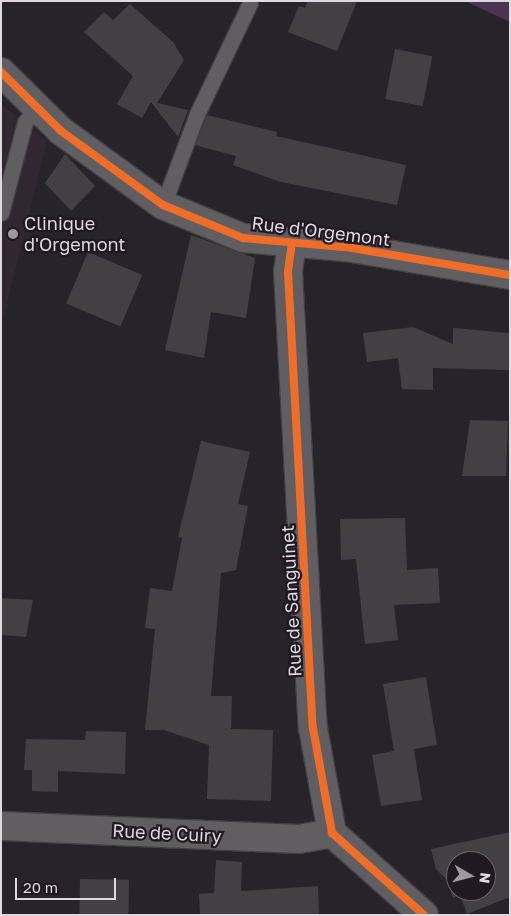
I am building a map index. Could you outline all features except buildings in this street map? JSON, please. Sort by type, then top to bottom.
[{"type":"street","name":"Rue d'Orgemont","points":[[1,72],[61,131],[163,205],[244,238],[352,248],[510,275]]},
{"type":"street","name":"Rue de Sanguinet","points":[[292,243],[288,272],[313,728],[332,833]]},
{"type":"street","name":"Rue de Cuiry","points":[[1,826],[299,839],[332,833]]},
{"type":"street","points":[[332,833],[424,915]]},
{"type":"lane","points":[[163,205],[197,114],[250,3]]},
{"type":"lane","points":[[1,213],[24,122],[37,107]]},
{"type":"shaded area","points":[[465,1],[510,1],[510,22]]},
{"type":"shaded area","name":"Clinique d'Orgemont","points":[[1,104],[47,141],[1,328]]},
{"type":"cycle path","points":[[1,72],[61,131],[163,205],[243,238],[352,248],[510,275]]},
{"type":"cycle path","points":[[292,243],[288,272],[313,728],[332,833],[424,915]]},
{"type":"place","name":"Clinique d'Orgemont","points":[[13,234]]}]
